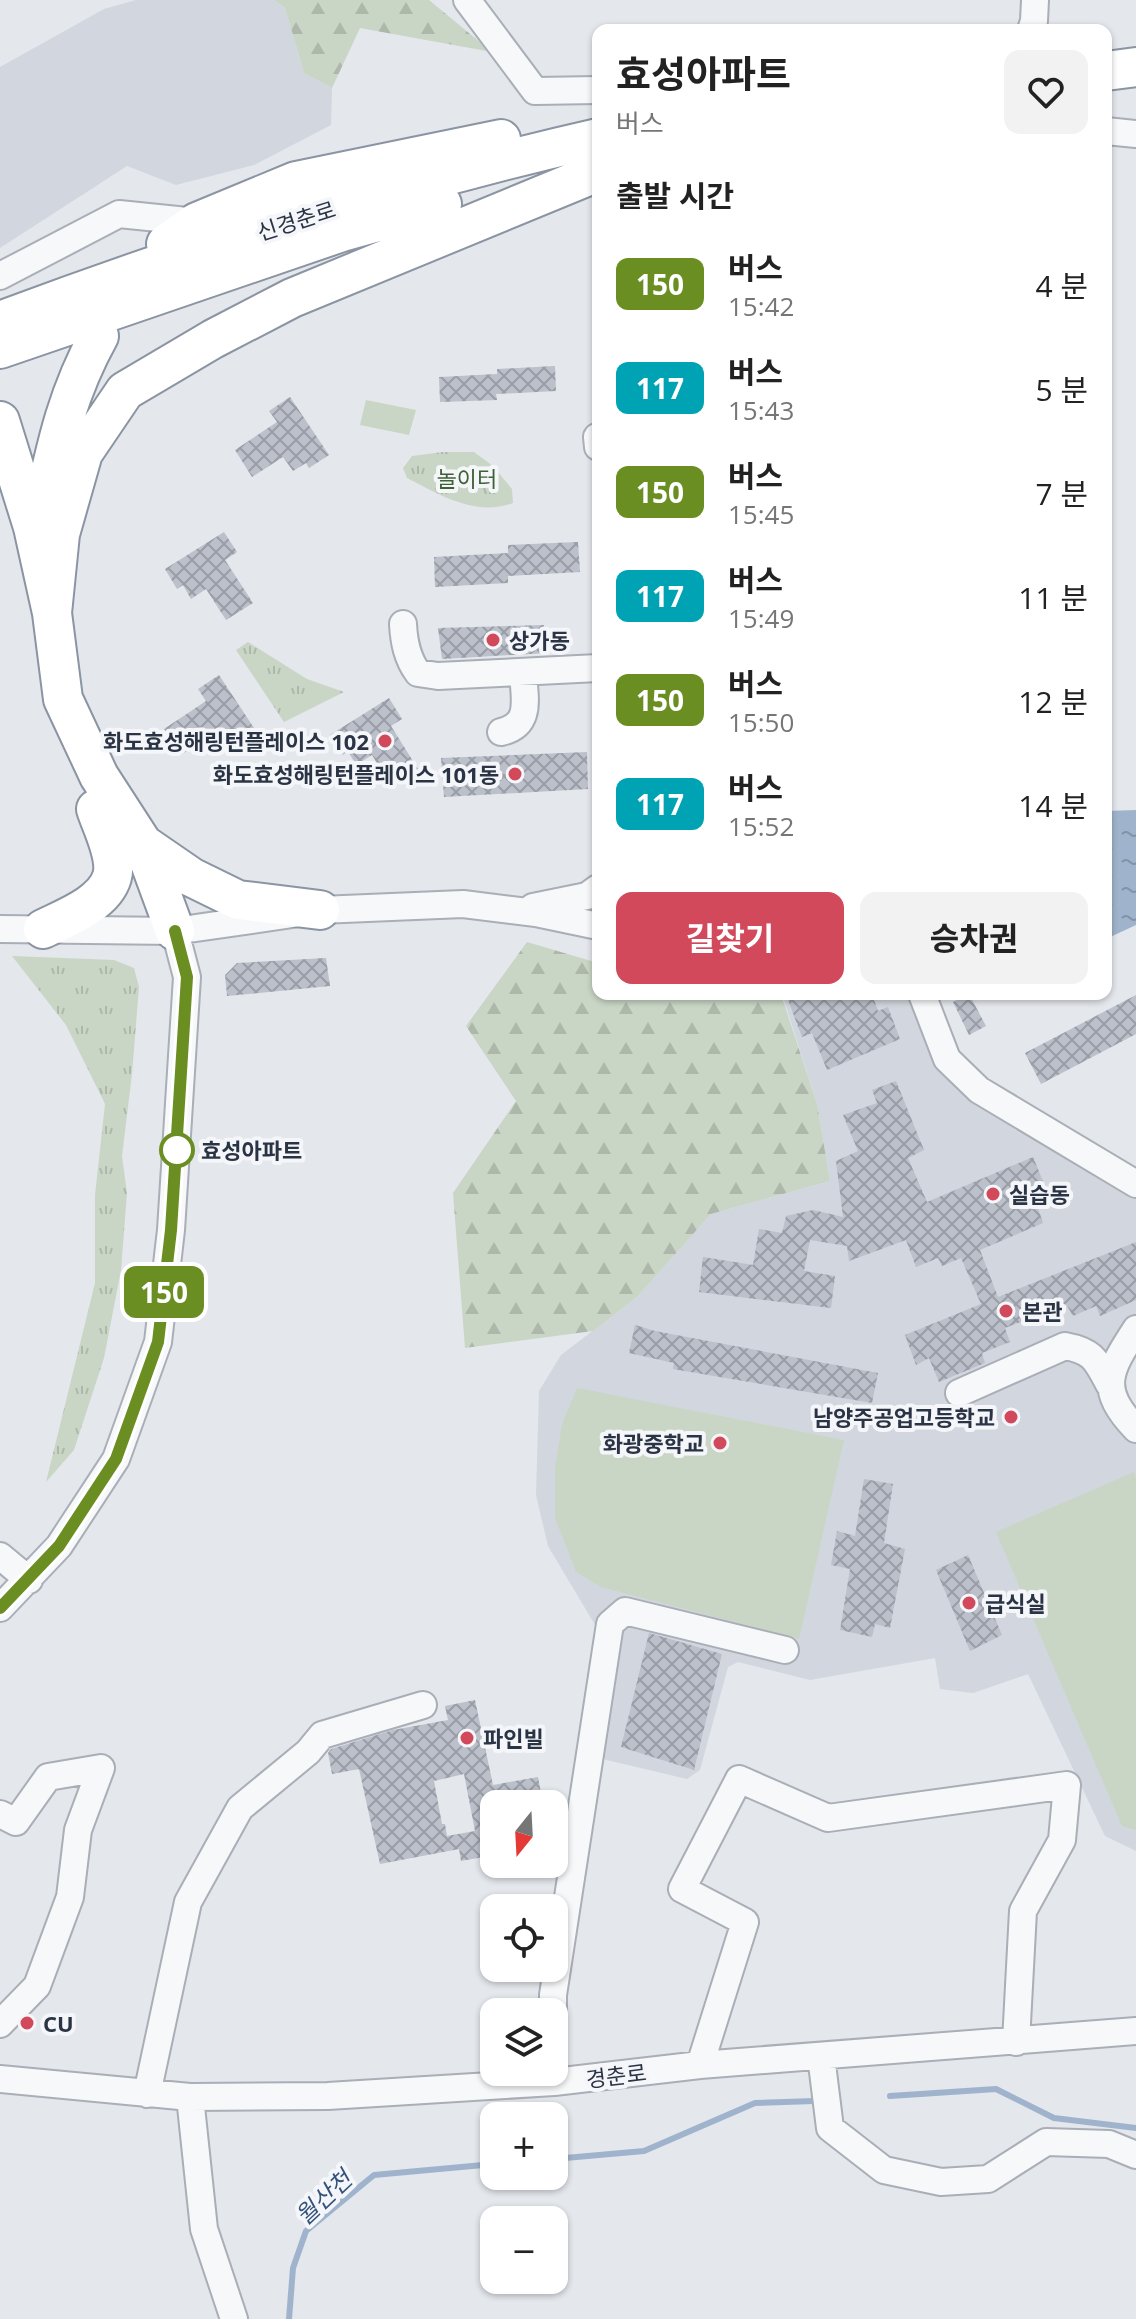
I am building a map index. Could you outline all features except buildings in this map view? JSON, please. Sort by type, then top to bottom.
[{"type":"highway","points":[[1112,44],[1136,41]]},
{"type":"highway","points":[[1112,70],[1136,67]]},
{"type":"highway","points":[[166,244],[197,222],[296,181],[592,123]]},
{"type":"highway","name":"신경춘로","points":[[0,321],[88,288],[366,197],[592,140]]},
{"type":"highway","name":"신경춘로","points":[[0,349],[342,232],[592,168]]},
{"type":"highway","points":[[175,931],[135,861],[96,809],[46,722],[31,648],[83,453],[125,391],[213,339],[292,298],[592,174]]},
{"type":"highway","points":[[36,538],[64,413],[99,336]]},
{"type":"highway","points":[[0,421],[36,538],[39,609]]},
{"type":"highway","points":[[0,494],[7,505],[39,609],[63,699],[99,776],[143,844],[175,931]]},
{"type":"highway","points":[[43,929],[87,907],[103,891],[112,876],[112,859],[96,809]]},
{"type":"highway","points":[[143,844],[191,877],[238,900],[320,910]]},
{"type":"street","points":[[467,0],[535,91],[592,90]]},
{"type":"street","points":[[1033,24],[1035,0]]},
{"type":"street","points":[[1112,132],[1136,134]]},
{"type":"street","points":[[0,276],[119,214],[197,222]]},
{"type":"street","points":[[403,624],[410,661],[418,673],[438,676],[592,668]]},
{"type":"street","points":[[501,732],[513,730],[521,722],[525,709],[523,672]]},
{"type":"street","points":[[513,910],[577,899],[592,892]]},
{"type":"street","points":[[0,929],[175,931],[320,910],[463,904],[592,925]]},
{"type":"street","points":[[0,1608],[59,1546],[116,1459],[158,1342],[171,1230],[187,977],[175,931]]},
{"type":"street","points":[[924,1000],[947,1059],[979,1090],[1136,1183]]},
{"type":"street","points":[[1109,1384],[1136,1329]]},
{"type":"street","points":[[959,1393],[1065,1346],[1082,1349],[1096,1359],[1115,1404],[1136,1429]]},
{"type":"street","points":[[0,1556],[29,1580]]},
{"type":"street","points":[[554,1998],[610,1624],[625,1611],[785,1650]]},
{"type":"street","points":[[147,2094],[188,1902],[240,1808],[308,1752],[322,1735],[423,1705]]},
{"type":"street","points":[[0,1814],[16,1822],[48,1777],[101,1768],[78,1830],[70,1897],[37,1986],[0,2024]]},
{"type":"street","points":[[700,2065],[745,1922],[682,1889],[739,1779],[828,1818],[1067,1785],[1062,1840],[1023,1911],[1016,2042]]},
{"type":"street","name":"경춘로","points":[[568,2075],[1136,2031]]},
{"type":"street","points":[[821,2056],[830,2128],[884,2170],[941,2182],[988,2179],[1046,2142],[1109,2144],[1136,2155]]},
{"type":"street","name":"경춘로","points":[[0,2079],[190,2097],[314,2096],[480,2082]]},
{"type":"street","points":[[190,2097],[204,2229],[234,2319]]},
{"type":"shaded area","points":[[136,0],[274,0],[285,8],[304,73],[332,88],[331,125],[254,165],[176,185],[127,166],[0,248],[0,67],[104,9]]},
{"type":"shaded area","points":[[784,1000],[924,1000],[947,1059],[1136,1184],[1136,1329],[1109,1384],[1136,1429],[1136,1851],[1105,1836],[1028,1674],[973,1693],[940,1689],[935,1658],[810,1680],[738,1662],[728,1667],[700,1770],[687,1779],[590,1756],[607,1645],[548,1546],[536,1495],[539,1391],[561,1355],[637,1297],[711,1214],[830,1181],[817,1104]]},
{"type":"green space","points":[[274,0],[429,0],[492,52],[360,28],[332,88],[304,73],[285,8]]},
{"type":"green space","points":[[366,400],[416,410],[409,435],[360,425]]},
{"type":"green space","name":"놀이터","points":[[474,452],[493,466],[512,489],[513,503],[499,507],[472,506],[445,497],[407,478],[403,468],[412,456]]},
{"type":"green space","points":[[248,642],[307,679],[344,692],[284,722],[236,650]]},
{"type":"green space","points":[[527,942],[592,961],[592,1000],[783,1000],[817,1104],[830,1181],[711,1214],[637,1297],[593,1331],[465,1348],[453,1193],[516,1101],[466,1026]]},
{"type":"green space","points":[[12,956],[114,960],[134,968],[139,987],[122,1156],[127,1193],[121,1270],[104,1358],[74,1450],[46,1482],[95,1283],[95,1195],[105,1104],[66,1025]]},
{"type":"green space","points":[[577,1388],[844,1440],[799,1639],[601,1587],[576,1572],[555,1518],[555,1469],[562,1424]]},
{"type":"green space","points":[[1134,1472],[1136,1830],[1122,1826],[996,1532]]},
{"type":"water","points":[[1136,810],[1136,925],[1112,936],[1112,811]]},
{"type":"waterway","name":"월산천","points":[[890,2096],[996,2089],[1054,2118],[1136,2128]]},
{"type":"waterway","name":"월산천","points":[[568,2158],[644,2151],[755,2103],[814,2101]]},
{"type":"waterway","name":"월산천","points":[[289,2319],[293,2268],[306,2231],[374,2175],[480,2165]]},
{"type":"bus line","name":"150","points":[[0,1608],[59,1546],[116,1459],[158,1342],[180,1121],[187,977],[175,931]]},
{"type":"place","name":"상가동","points":[[493,640]]},
{"type":"place","name":"화도효성해링턴플레이스 102","points":[[385,741]]},
{"type":"place","name":"화도효성해링턴플레이스 101동","points":[[515,774]]},
{"type":"place","name":"효성아파트","points":[[177,1150]]},
{"type":"place","name":"실습동","points":[[993,1194]]},
{"type":"place","name":"본관","points":[[1006,1311]]},
{"type":"place","name":"남양주공업고등학교","points":[[1011,1417]]},
{"type":"place","name":"화광중학교","points":[[720,1443]]},
{"type":"place","name":"급식실","points":[[969,1603]]},
{"type":"place","name":"파인빌","points":[[467,1738]]},
{"type":"place","name":"CU","points":[[27,2023]]}]
